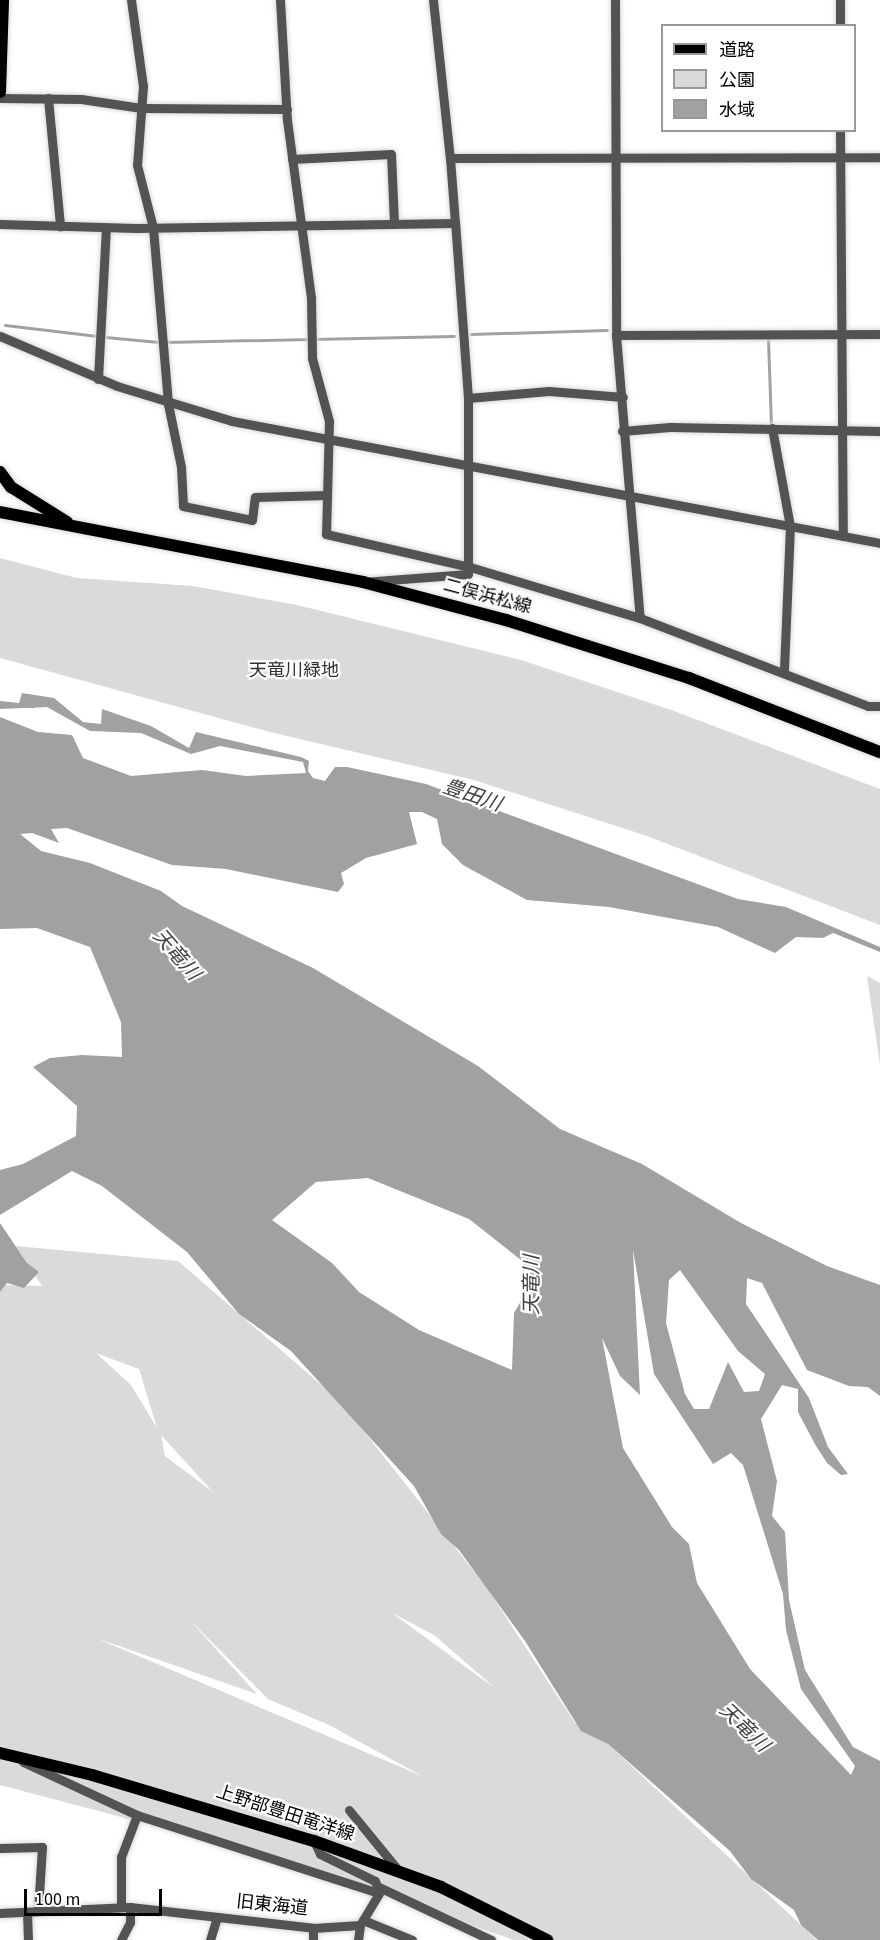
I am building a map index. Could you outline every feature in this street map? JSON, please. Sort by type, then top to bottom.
[{"type":"main road","points":[[0,92],[3,0]]},
{"type":"main road","name":"二俣浜松線","points":[[0,472],[10,487],[71,524]]},
{"type":"main road","name":"二俣浜松線","points":[[0,512],[363,582],[600,647],[880,752]]},
{"type":"main road","name":"上野部豊田竜洋線","points":[[0,1753],[314,1841],[469,1899],[547,1940]]},
{"type":"street","points":[[131,0],[141,108],[137,165],[153,228],[168,404],[181,467],[183,506],[252,520],[255,497],[327,495]]},
{"type":"street","points":[[280,0],[292,159],[312,342],[328,440],[326,534],[470,567],[639,618],[784,671],[868,706],[880,706]]},
{"type":"street","points":[[363,582],[459,578],[468,574],[470,567],[468,398],[450,158],[433,0]]},
{"type":"street","points":[[615,0],[616,335],[623,397],[622,431],[639,618]]},
{"type":"street","points":[[840,0],[840,24]]},
{"type":"street","points":[[0,98],[48,98],[141,108],[287,109]]},
{"type":"street","points":[[48,98],[60,226]]},
{"type":"street","points":[[840,132],[843,536]]},
{"type":"street","points":[[292,159],[391,154],[394,224]]},
{"type":"street","points":[[450,158],[880,157]]},
{"type":"street","points":[[0,224],[153,228],[455,223]]},
{"type":"street","points":[[98,379],[106,227]]},
{"type":"street","points":[[616,335],[880,334]]},
{"type":"street","points":[[0,336],[98,379],[168,404],[328,440],[880,543]]},
{"type":"street","points":[[468,398],[549,391],[623,397]]},
{"type":"street","points":[[772,428],[790,526],[784,671]]},
{"type":"street","points":[[622,431],[772,428],[880,431]]},
{"type":"street","points":[[13,1756],[137,1815],[379,1890],[491,1940]]},
{"type":"street","points":[[349,1810],[400,1872]]},
{"type":"street","points":[[121,1940],[130,1922],[126,1907],[121,1857],[137,1815]]},
{"type":"street","points":[[314,1841],[320,1854],[379,1890]]},
{"type":"street","points":[[0,1848],[42,1847],[38,1911]]},
{"type":"street","points":[[358,1940],[361,1922],[379,1890]]},
{"type":"street","name":"旧東海道","points":[[0,1913],[126,1907],[313,1928],[361,1922]]},
{"type":"street","points":[[27,1911],[28,1940]]},
{"type":"street","points":[[210,1940],[217,1917]]},
{"type":"street","points":[[361,1922],[412,1940]]},
{"type":"street","points":[[313,1928],[313,1940]]},
{"type":"green space","name":"天竜川緑地","points":[[0,558],[77,578],[193,586],[297,605],[521,660],[674,711],[880,789],[880,925],[644,835],[474,780],[270,732],[0,658]]},
{"type":"green space","points":[[867,976],[880,983],[880,1065]]},
{"type":"green space","points":[[16,1246],[178,1261],[341,1402],[487,1588],[575,1723],[608,1744],[817,1940],[514,1940],[277,1858],[0,1785],[0,1285],[42,1286]],"holes":[[[96,1353],[139,1369],[157,1428],[131,1385]],[[161,1435],[213,1492],[165,1456]],[[392,1613],[434,1635],[494,1687]],[[186,1616],[268,1699],[329,1725],[422,1776],[96,1638],[257,1694]]]},
{"type":"water","name":"天竜川","points":[[22,693],[54,698],[83,722],[101,724],[102,709],[151,726],[189,748],[196,732],[301,757],[309,761],[308,771],[313,778],[325,781],[335,767],[347,767],[426,784],[738,899],[786,907],[880,947],[880,952],[833,933],[823,938],[796,937],[775,953],[718,927],[609,907],[527,900],[463,865],[442,844],[437,819],[422,812],[409,812],[417,844],[366,858],[341,873],[344,884],[338,892],[226,869],[172,865],[67,828],[51,829],[59,843],[32,833],[20,834],[41,851],[90,863],[161,891],[182,906],[313,968],[478,1066],[560,1129],[642,1164],[741,1223],[827,1266],[880,1285],[880,1396],[868,1387],[849,1386],[807,1370],[762,1283],[747,1278],[746,1304],[809,1398],[828,1447],[848,1474],[841,1475],[827,1463],[816,1446],[798,1412],[798,1389],[782,1385],[761,1419],[777,1481],[772,1516],[785,1532],[789,1600],[805,1670],[853,1747],[880,1761],[880,1940],[818,1940],[801,1925],[794,1910],[751,1879],[730,1851],[608,1744],[581,1731],[525,1641],[459,1550],[441,1534],[414,1486],[291,1351],[239,1314],[187,1252],[102,1186],[72,1171],[0,1215],[0,1170],[23,1164],[76,1136],[77,1106],[33,1067],[50,1058],[82,1055],[122,1057],[121,1022],[90,947],[37,928],[0,929],[0,717],[38,732],[72,735],[83,758],[131,776],[202,770],[246,776],[306,773],[303,762],[220,746],[191,754],[141,733],[90,731],[47,707],[0,709],[0,701],[19,703]],"holes":[[[368,1178],[469,1219],[521,1260],[527,1291],[514,1313],[512,1370],[419,1330],[359,1292],[332,1263],[272,1220],[316,1182]],[[633,1250],[654,1374],[713,1464],[731,1453],[743,1465],[783,1594],[786,1630],[801,1689],[855,1766],[851,1775],[750,1669],[697,1583],[689,1544],[672,1527],[623,1448],[602,1338],[620,1376],[640,1395]],[[680,1270],[738,1351],[765,1374],[759,1391],[744,1392],[728,1362],[709,1409],[694,1409],[685,1394],[666,1323],[669,1280]]]},
{"type":"water","points":[[0,1223],[27,1263],[39,1272],[24,1288],[7,1283],[0,1292]]},
{"type":"waterway","points":[[5,325],[97,336]]},
{"type":"waterway","points":[[471,334],[607,330]]},
{"type":"waterway","points":[[165,342],[454,336]]},
{"type":"waterway","points":[[105,337],[159,342]]},
{"type":"waterway","points":[[768,339],[771,423]]},
{"type":"water label","name":"豊田川","points":[[472,796]]}]
